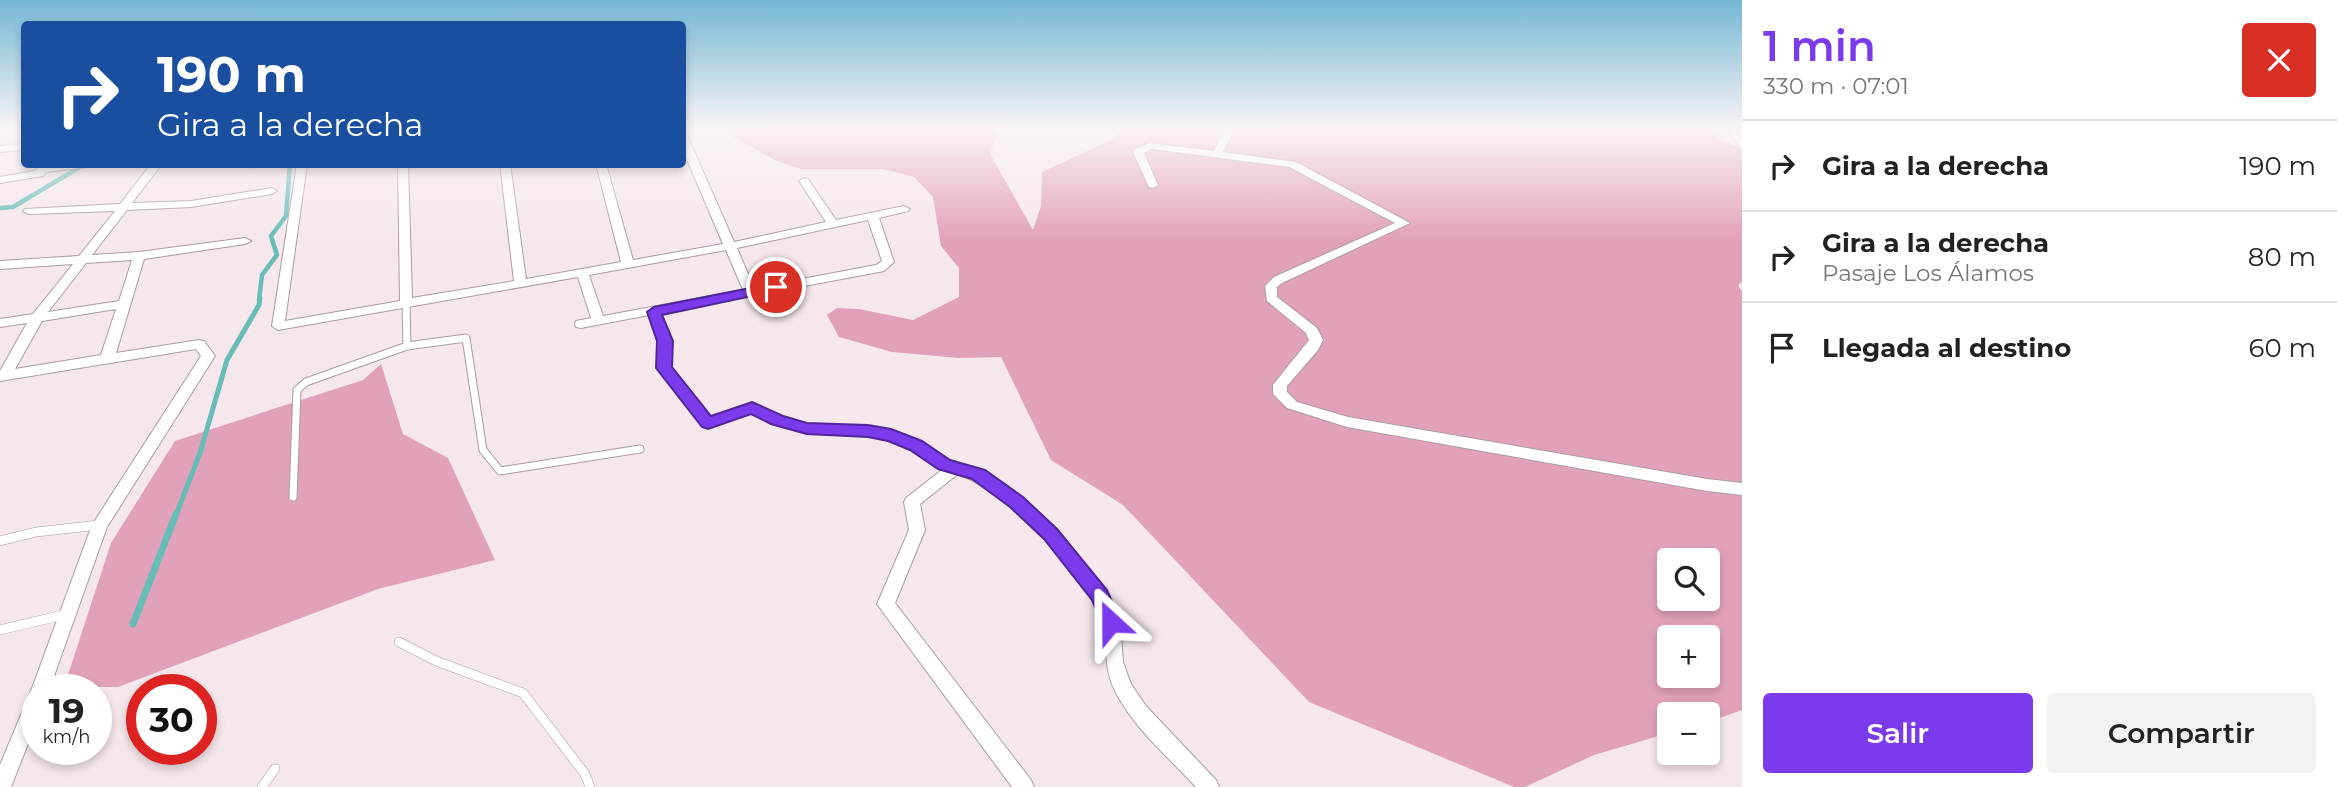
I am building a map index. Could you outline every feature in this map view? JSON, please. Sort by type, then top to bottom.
[{"type":"street","points":[[696,166],[750,292]]},
{"type":"street","points":[[1144,166],[1153,185]]},
{"type":"street","points":[[1295,166],[1404,223],[1278,280],[1271,286],[1271,298],[1307,326],[1317,340],[1280,385],[1280,394],[1292,405],[1347,422],[1694,483],[1742,489]]},
{"type":"street","points":[[0,180],[39,174],[42,168]]},
{"type":"street","points":[[2,376],[36,319],[154,168]]},
{"type":"street","points":[[301,168],[278,326],[732,246],[904,209]]},
{"type":"street","points":[[403,168],[406,302]]},
{"type":"street","points":[[506,168],[520,283]]},
{"type":"street","points":[[602,168],[628,264]]},
{"type":"street","points":[[804,181],[832,223]]},
{"type":"street","points":[[29,211],[191,204],[272,191]]},
{"type":"street","points":[[581,324],[880,268],[888,262],[872,215]]},
{"type":"street","points":[[0,265],[139,256],[245,241]]},
{"type":"street","points":[[107,359],[139,256]]},
{"type":"street","points":[[582,272],[598,320]]},
{"type":"street","points":[[0,323],[124,304]]},
{"type":"street","points":[[654,312],[665,341],[664,368],[708,423],[752,407],[777,420],[807,429],[868,431],[891,435],[916,446],[936,460],[978,475],[1016,502],[1051,534],[1092,583],[1107,608],[1112,629],[1114,662],[1127,694],[1139,712],[1209,787]]},
{"type":"street","points":[[2,376],[199,344],[208,356],[100,524],[46,674]]},
{"type":"street","points":[[955,468],[912,502],[917,530],[886,604],[1024,787]]},
{"type":"street","points":[[1,787],[21,737]]},
{"type":"lane","points":[[406,302],[407,346]]},
{"type":"lane","points":[[293,498],[298,390],[306,382],[407,346],[466,338],[483,450],[500,471],[640,449]]},
{"type":"lane","points":[[0,541],[36,532],[100,524]]},
{"type":"lane","points":[[0,630],[68,614]]},
{"type":"lane","points":[[399,642],[436,661],[523,693],[585,774],[590,787]]},
{"type":"lane","points":[[262,787],[275,769]]},
{"type":"shaded area","points":[[792,166],[997,166],[1033,230],[1041,206],[1042,172],[1056,166],[1742,166],[1742,282],[1738,285],[1742,291],[1742,710],[1720,718],[1720,702],[1657,702],[1657,737],[1594,755],[1525,787],[1514,787],[1309,702],[1123,505],[1051,460],[1001,357],[959,358],[892,352],[839,337],[827,315],[837,308],[859,309],[913,320],[959,297],[959,268],[941,246],[933,197],[914,177],[883,169],[801,169]]},
{"type":"shaded area","points":[[381,364],[403,434],[448,458],[495,560],[378,589],[152,674],[126,674],[126,684],[118,687],[112,687],[112,674],[68,674],[111,543],[175,441],[363,380]]},
{"type":"waterway","points":[[0,208],[13,207],[78,168]]},
{"type":"waterway","points":[[259,300],[262,275],[277,255],[271,236],[286,216],[290,168]]},
{"type":"waterway","points":[[176,515],[200,453],[227,360],[259,305],[260,298]]},
{"type":"waterway","points":[[133,624],[176,514]]},
{"type":"route","points":[[776,287],[654,312],[665,341],[664,368],[708,423],[752,407],[777,420],[807,429],[880,432],[916,446],[944,464],[989,480],[1051,534],[1092,583],[1107,608],[1111,622]]}]
